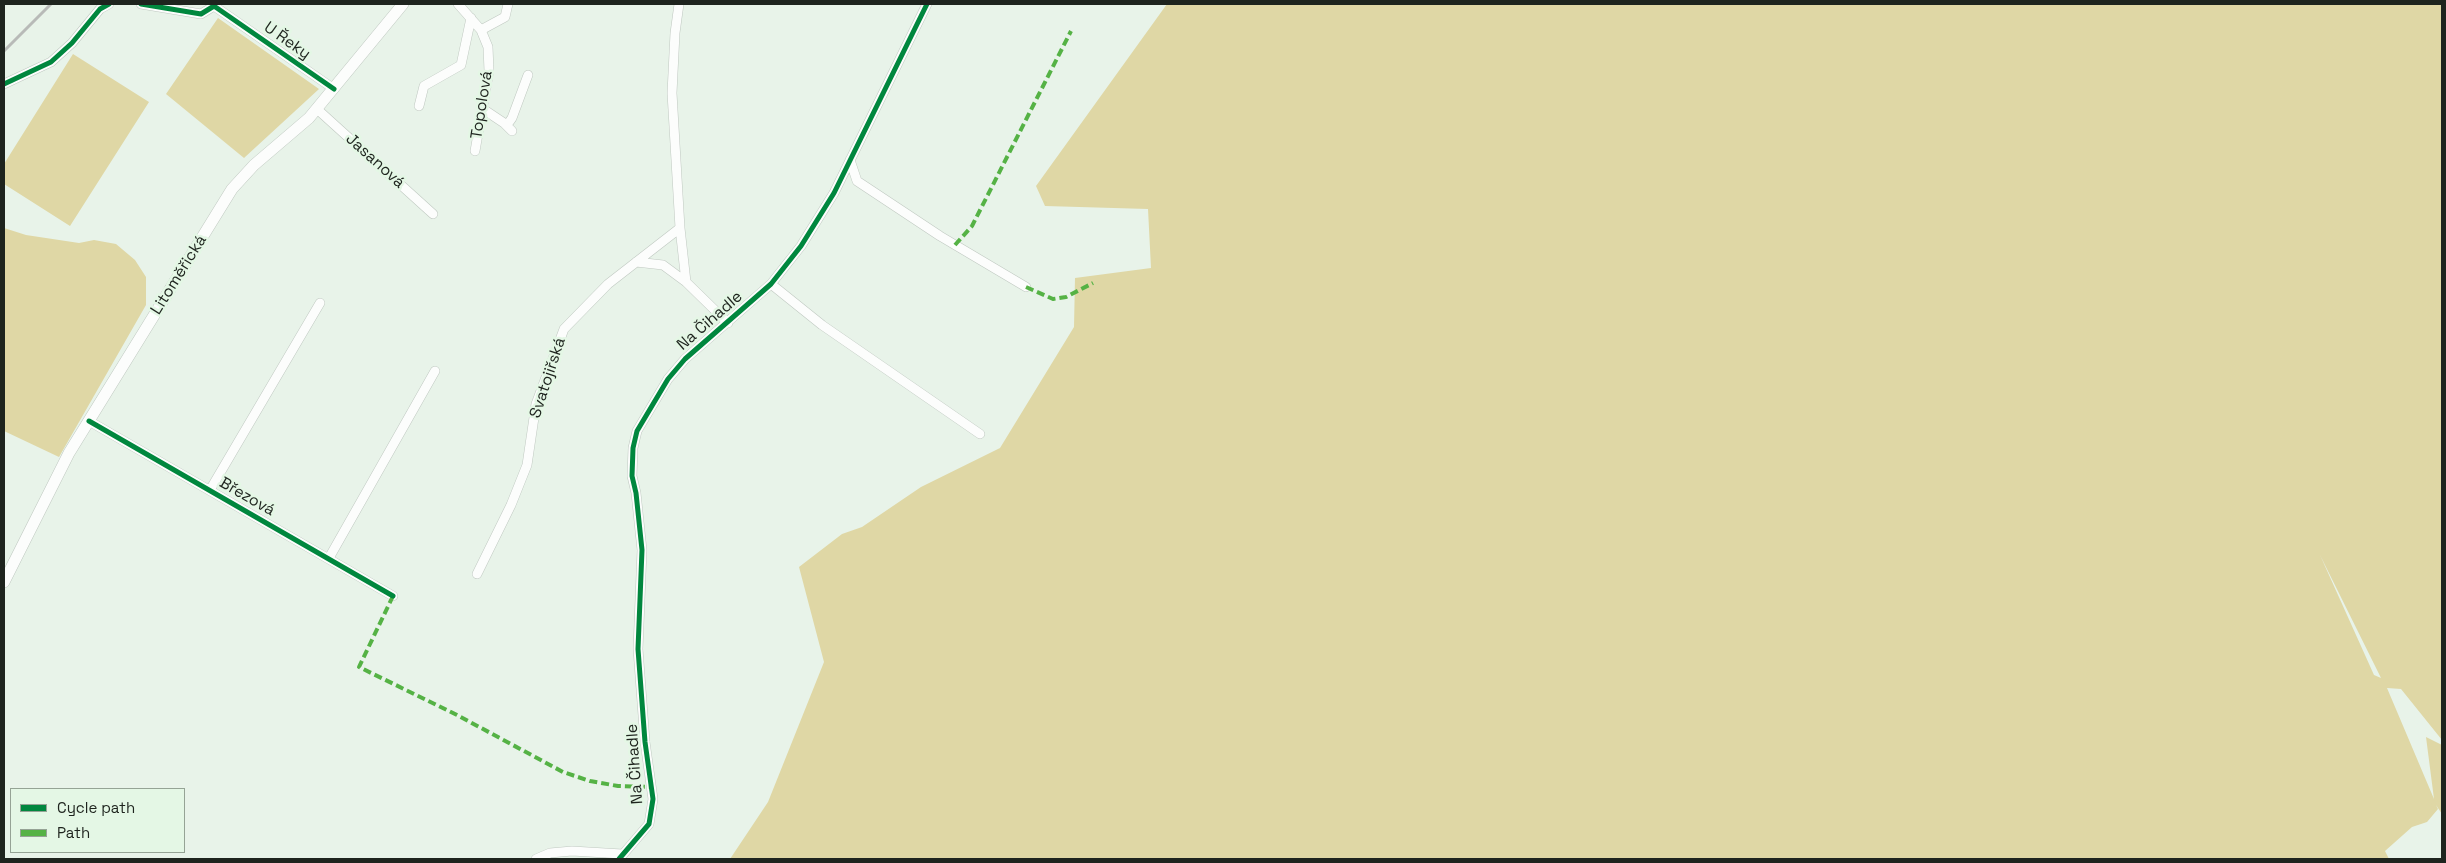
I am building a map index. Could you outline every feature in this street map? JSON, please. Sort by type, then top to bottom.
[{"type":"main road","name":"Litoměřická","points":[[4,582],[50,488],[89,421],[232,190],[254,166],[317,109],[384,24],[403,4]]},
{"type":"street","points":[[4,84],[51,62],[72,43],[100,9],[109,4]]},
{"type":"street","name":"U Řeky","points":[[141,4],[201,14],[215,5],[334,89]]},
{"type":"street","name":"Topolová","points":[[458,4],[481,30],[488,48],[489,71],[475,151]]},
{"type":"street","points":[[481,30],[505,17],[508,4]]},
{"type":"street","points":[[679,4],[674,33],[672,93],[680,228],[686,282]]},
{"type":"street","name":"Na Čihadle","points":[[621,856],[649,824],[653,799],[638,649],[642,550],[638,502],[632,476],[633,448],[637,431],[668,379],[685,359],[770,284],[816,224],[850,160],[927,4]]},
{"type":"street","name":"Topolová","points":[[419,106],[424,86],[461,65],[471,18]]},
{"type":"street","points":[[483,109],[509,128],[528,75]]},
{"type":"street","name":"Jasanová","points":[[317,109],[433,214]]},
{"type":"street","points":[[850,160],[858,181],[881,198],[940,236],[1026,287]]},
{"type":"street","name":"Svatojiřská","points":[[477,574],[511,505],[527,465],[536,404],[564,329],[608,284],[680,228]]},
{"type":"street","points":[[636,262],[663,265],[686,282],[728,323]]},
{"type":"street","points":[[770,284],[822,325],[980,434]]},
{"type":"street","name":"Březová","points":[[210,490],[320,302]]},
{"type":"street","points":[[329,558],[436,371]]},
{"type":"street","name":"Březová","points":[[89,421],[392,596]]},
{"type":"street","points":[[536,859],[550,853],[572,851],[621,856]]},
{"type":"shaded area","points":[[1167,4],[2442,4],[2442,740],[2401,689],[2387,688],[2434,799],[2426,737],[2442,745],[2442,814],[2436,805],[2438,809],[2427,822],[2412,827],[2385,851],[2389,859],[730,859],[768,802],[824,662],[799,567],[842,534],[862,527],[921,487],[1000,448],[1074,327],[1075,278],[1151,268],[1148,209],[1045,206],[1036,186]],"holes":[[[2320,555],[2381,678],[2374,675]]]},
{"type":"shaded area","points":[[218,18],[319,89],[244,158],[166,94]]},
{"type":"shaded area","points":[[73,54],[149,102],[70,226],[4,184],[4,164]]},
{"type":"shaded area","points":[[4,228],[26,235],[79,243],[94,240],[116,244],[135,260],[146,277],[146,305],[59,457],[4,431]]},
{"type":"railway","points":[[4,51],[51,4]]},
{"type":"marked path","points":[[955,245],[972,226],[1071,31]]},
{"type":"marked path","points":[[1026,287],[1053,299],[1066,297],[1093,283]]},
{"type":"marked path","points":[[393,596],[359,667],[457,715],[563,772],[590,781],[618,786],[652,787]]},
{"type":"cycle path","points":[[4,84],[51,62],[72,43],[100,9],[109,4]]},
{"type":"cycle path","points":[[141,4],[201,14],[214,6],[334,89]]},
{"type":"cycle path","points":[[619,859],[649,824],[653,799],[645,742],[638,649],[642,550],[636,493],[632,476],[633,448],[637,431],[668,379],[685,359],[771,284],[801,246],[834,193],[927,4]]},
{"type":"cycle path","points":[[89,421],[393,596]]}]
